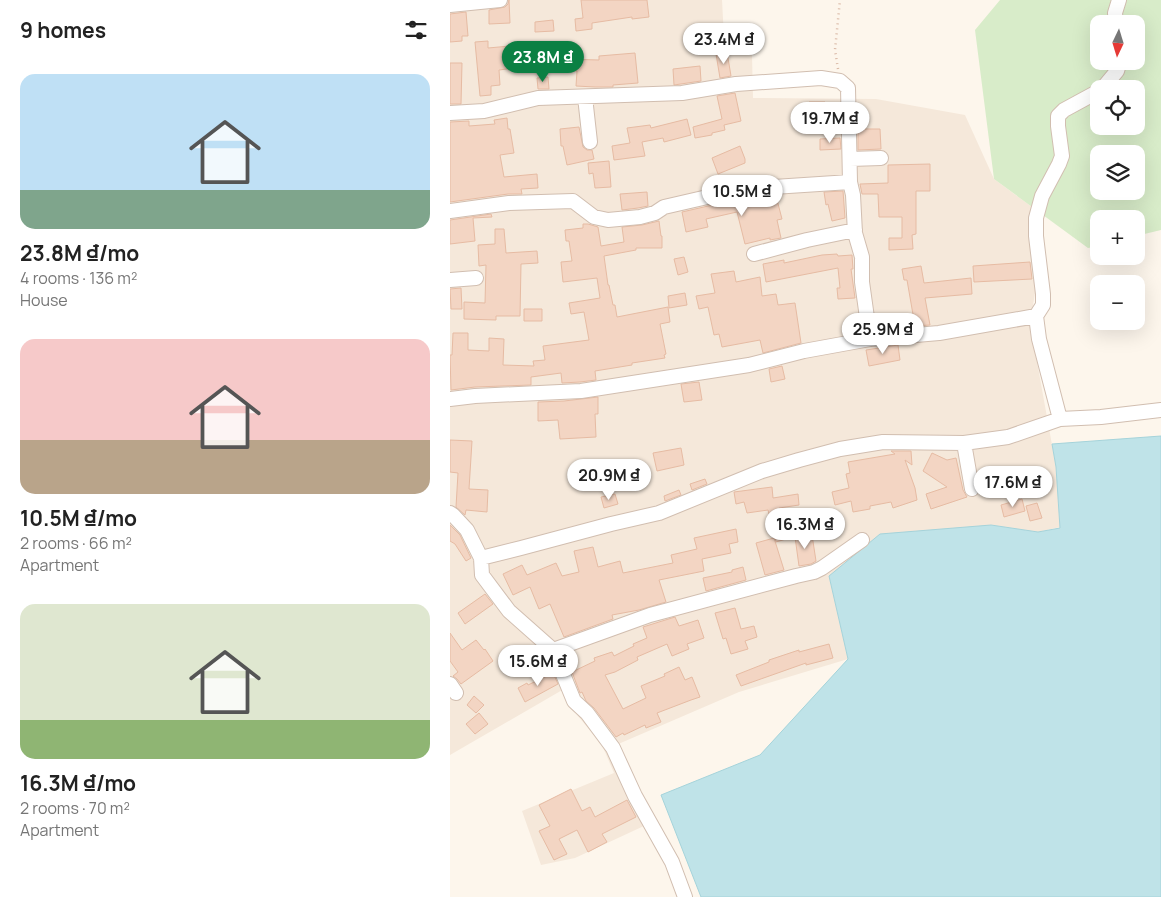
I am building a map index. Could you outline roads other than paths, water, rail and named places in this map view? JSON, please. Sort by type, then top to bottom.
[{"type":"street","points":[[450,5],[500,0]]},
{"type":"street","points":[[1115,15],[1119,0]]},
{"type":"street","points":[[1110,80],[1117,70]]},
{"type":"street","points":[[450,113],[484,111],[538,98],[682,93],[736,84],[821,78],[840,81],[848,88],[850,182],[853,195],[855,230],[862,257],[862,282],[870,338]]},
{"type":"street","points":[[1060,418],[1036,316],[1043,305],[1043,294],[1036,236],[1036,218],[1042,196],[1062,156],[1058,116],[1064,110],[1090,96]]},
{"type":"street","points":[[585,97],[590,142]]},
{"type":"street","points":[[850,159],[881,158]]},
{"type":"street","points":[[450,211],[509,203],[573,201],[594,217],[608,220],[640,218],[655,214],[664,207],[742,189],[850,182]]},
{"type":"street","points":[[754,254],[855,230]]},
{"type":"street","points":[[450,280],[476,278]]},
{"type":"street","points":[[450,399],[581,391],[749,365],[804,351],[870,338],[939,333],[1036,316]]},
{"type":"street","points":[[481,558],[659,513],[762,471],[840,449],[883,442],[964,443],[1008,437],[1060,418],[1101,417],[1161,410]]},
{"type":"street","points":[[964,443],[972,489]]},
{"type":"street","points":[[450,513],[466,530],[481,558],[482,575],[509,611],[553,650],[574,701],[587,713],[613,748],[634,796],[672,862],[685,897]]},
{"type":"street","points":[[553,650],[650,615],[814,572],[862,540]]},
{"type":"water","points":[[1161,436],[1161,897],[701,897],[661,795],[760,755],[848,659],[829,576],[880,534],[991,525],[1038,532],[1060,528],[1056,467],[1052,444]]}]
